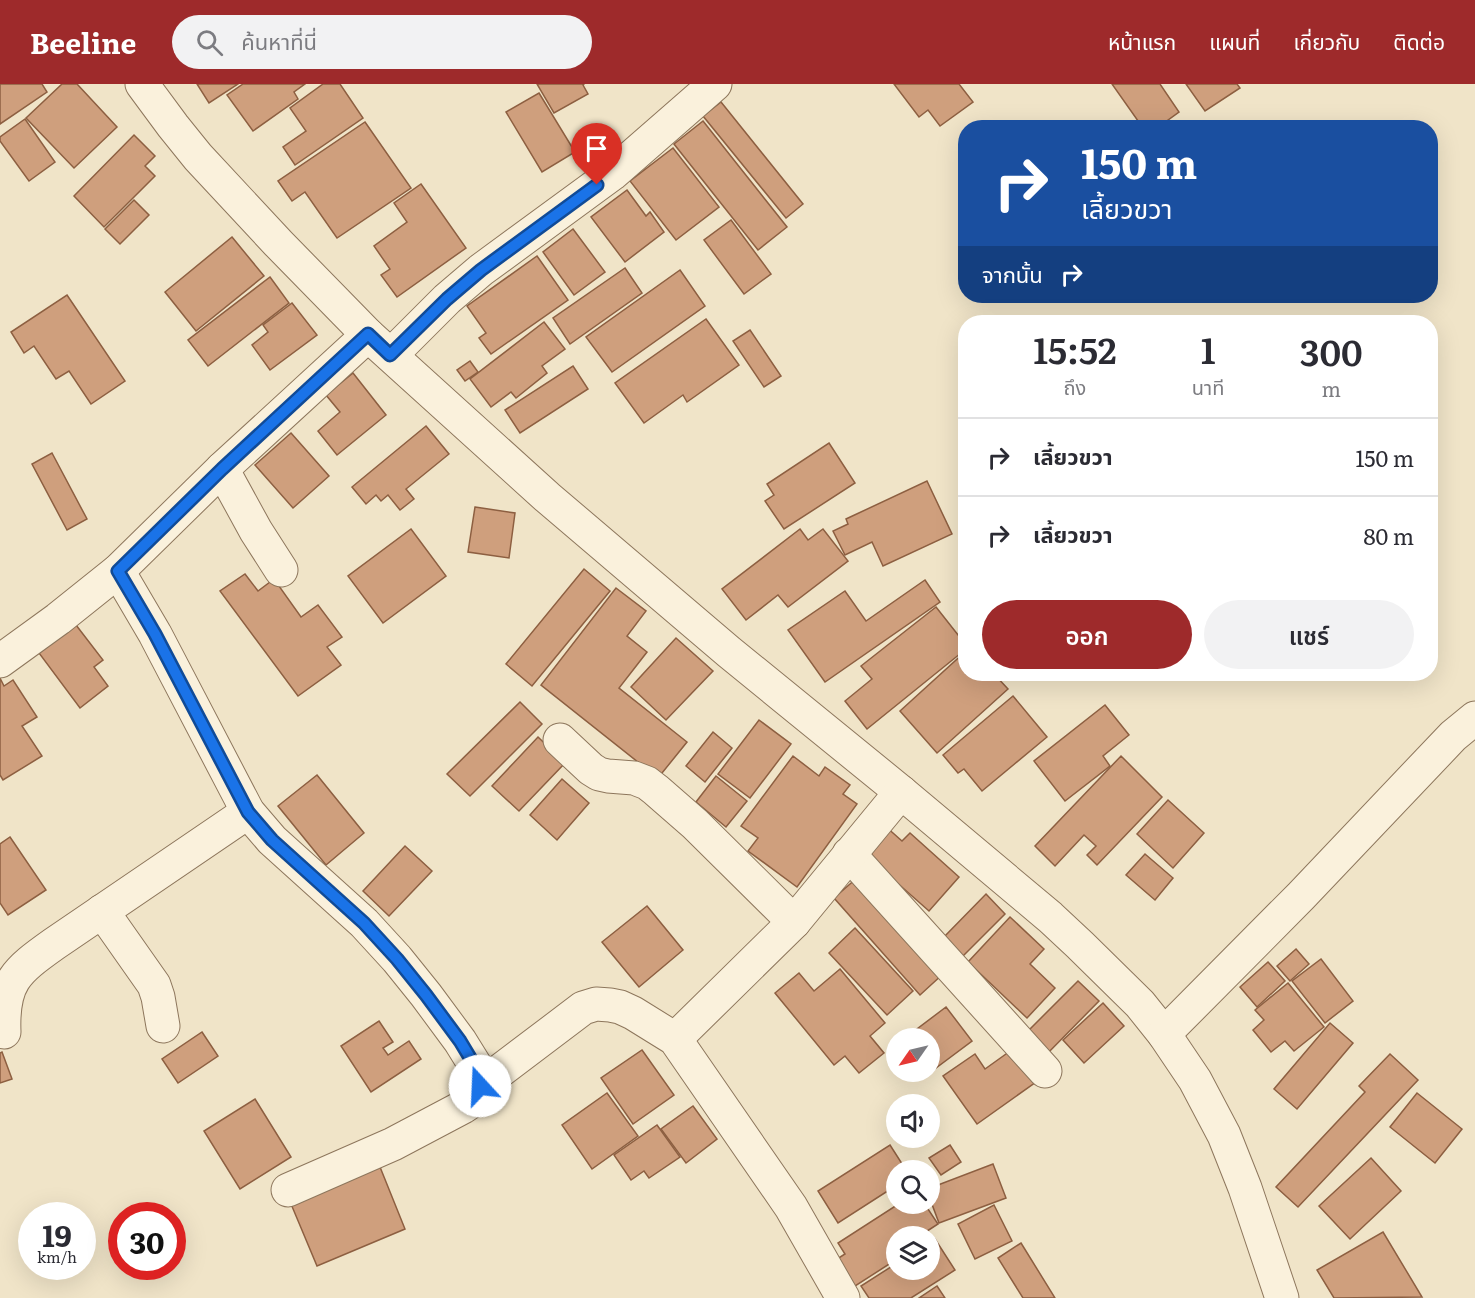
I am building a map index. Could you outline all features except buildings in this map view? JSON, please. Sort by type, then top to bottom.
[{"type":"street","points":[[142,84],[198,157],[278,243],[379,345],[547,497],[1050,917],[1140,1004],[1164,1034],[1195,1080],[1224,1135],[1245,1188],[1282,1298]]},
{"type":"street","points":[[0,661],[118,571],[222,469],[379,345],[447,299],[481,270],[612,174],[715,84]]},
{"type":"street","points":[[222,469],[256,531],[281,570]]},
{"type":"street","points":[[118,571],[155,634],[248,812],[272,840],[364,923],[397,959],[460,1041],[481,1078],[475,1096],[463,1107],[393,1144],[288,1190]]},
{"type":"street","points":[[1164,1034],[1301,896],[1453,736],[1475,718]]},
{"type":"street","points":[[560,740],[598,774],[639,779],[656,790],[794,922]]},
{"type":"street","points":[[675,1039],[794,922],[901,792]]},
{"type":"street","points":[[4,1032],[4,1008],[7,994],[17,974],[41,953],[248,812]]},
{"type":"street","points":[[849,854],[1045,1071]]},
{"type":"street","points":[[102,911],[154,985],[163,1026]]},
{"type":"street","points":[[480,1086],[583,1008],[596,1004],[610,1005],[633,1013],[675,1039],[791,1207],[843,1298]]},
{"type":"route","points":[[480,1086],[481,1078],[478,1071],[460,1041],[397,959],[364,923],[272,840],[248,812],[155,634],[118,571],[222,469],[368,334],[390,355],[447,299],[481,270],[597,185]]}]
